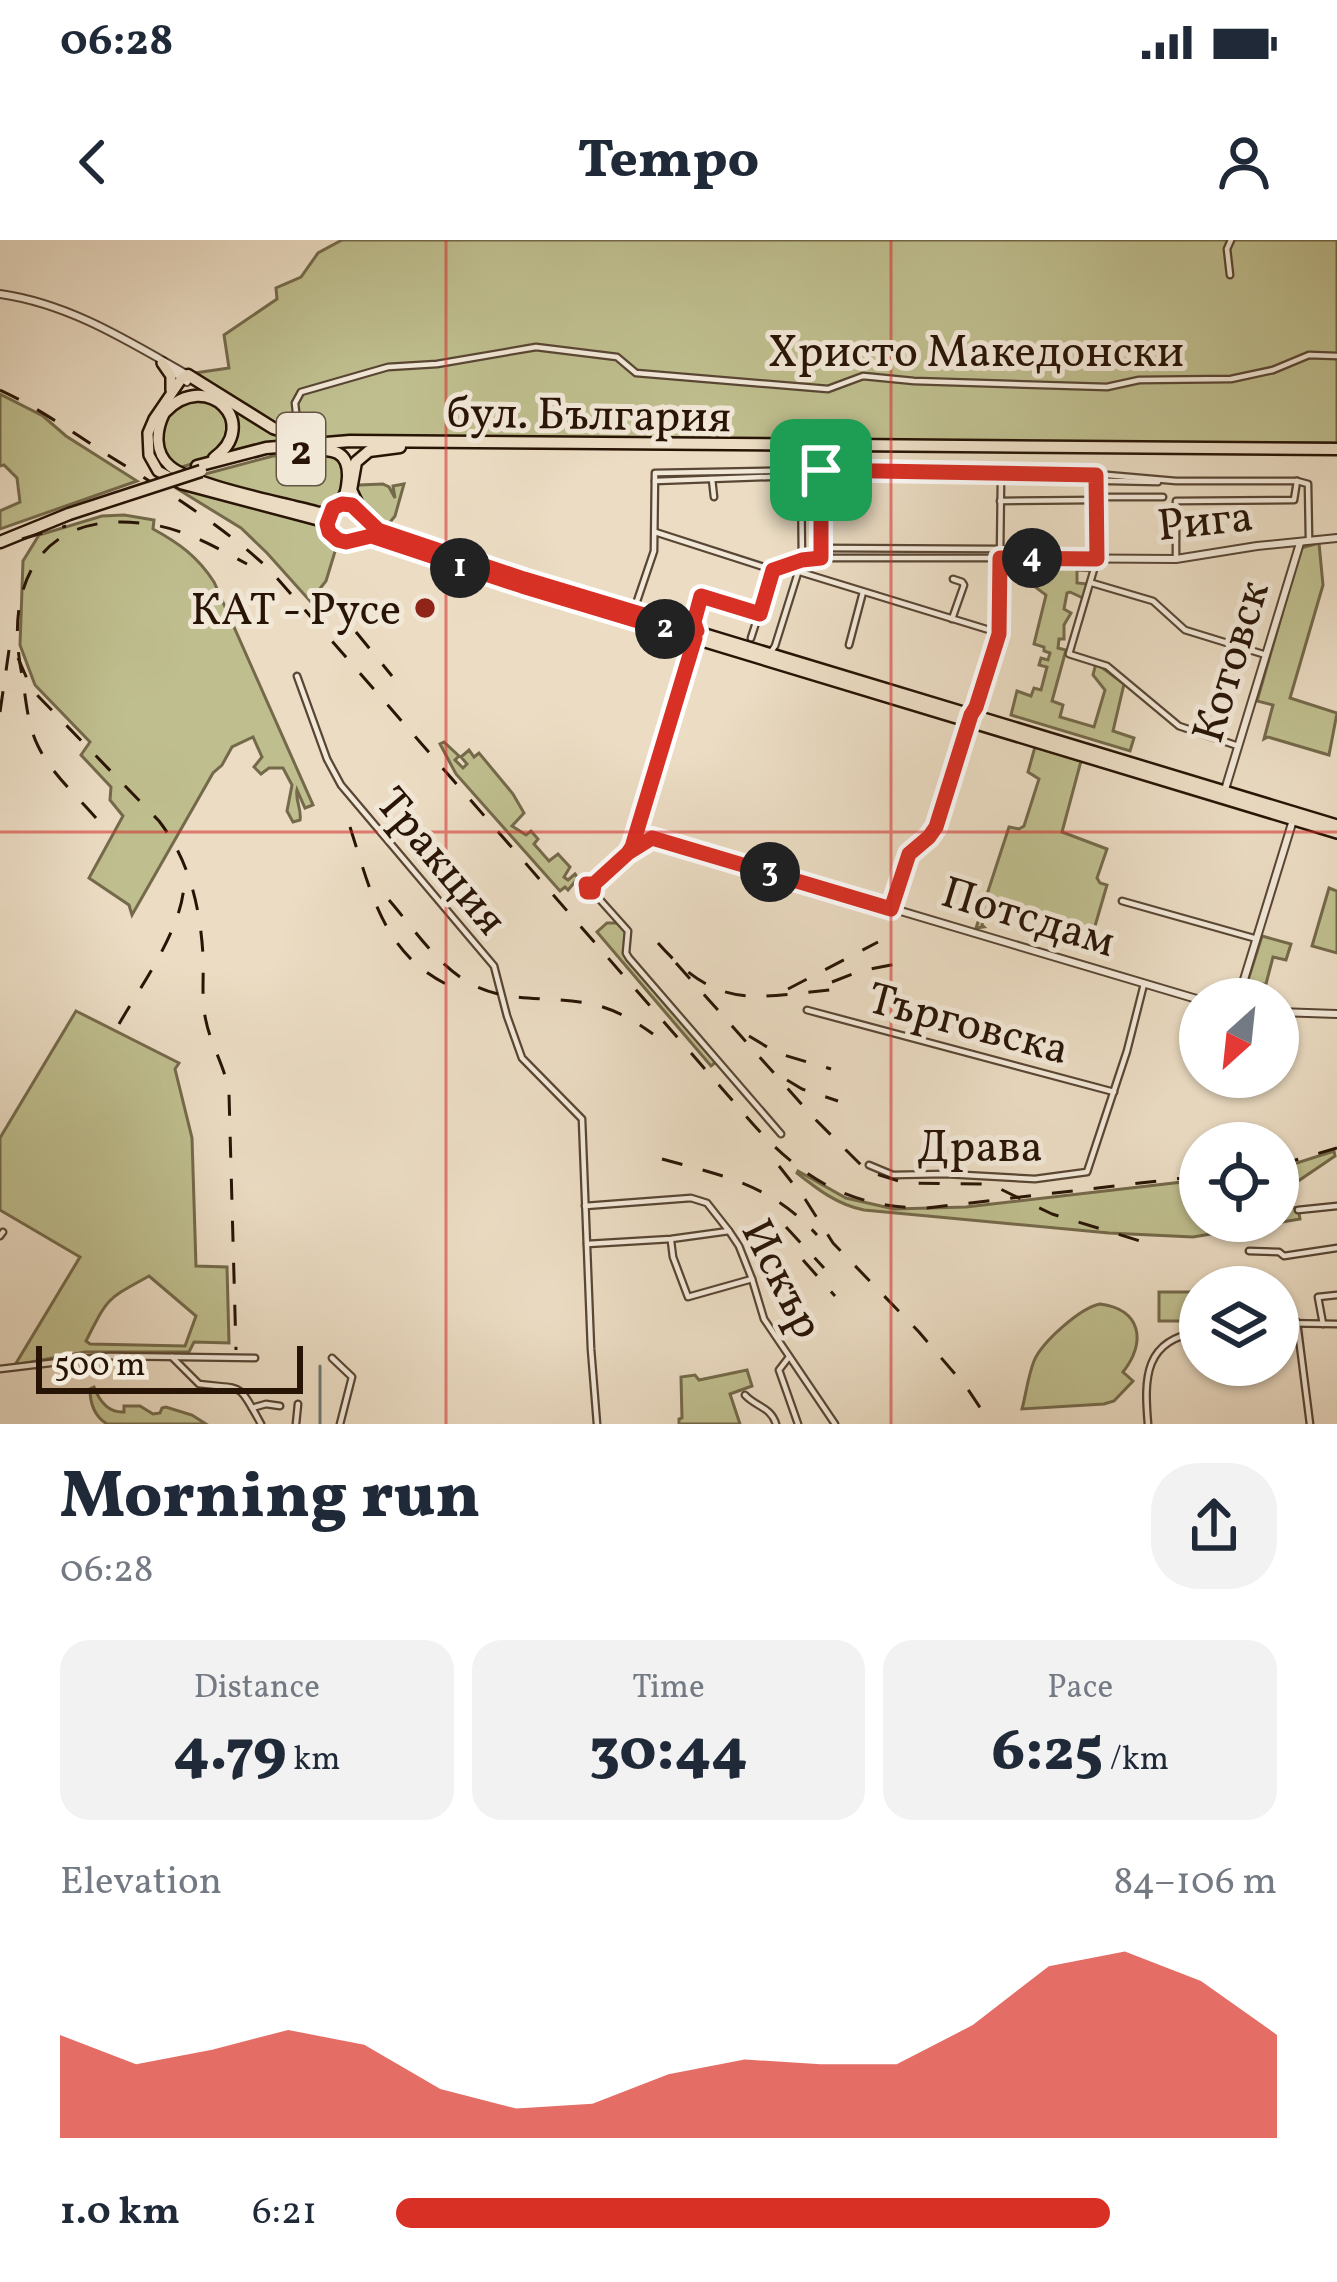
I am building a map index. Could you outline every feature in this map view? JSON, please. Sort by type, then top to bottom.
[{"type":"highway","points":[[186,378],[230,413],[233,429],[222,453],[199,468]]},
{"type":"highway","points":[[186,378],[298,438],[340,441]]},
{"type":"highway","points":[[166,405],[189,395],[213,398]]},
{"type":"highway","name":"бул. България","points":[[0,537],[266,448],[340,441],[1337,452]]},
{"type":"highway","points":[[361,511],[351,490],[356,461],[369,451],[403,447]]},
{"type":"highway","name":"бул. България","points":[[199,468],[301,449],[403,447],[1337,452]]},
{"type":"highway","points":[[301,449],[332,451],[344,458],[346,494],[335,507]]},
{"type":"main road","points":[[162,363],[172,382],[158,426],[158,446],[166,463],[180,473],[317,512],[347,504],[388,534],[523,583]]},
{"type":"main road","points":[[186,378],[154,419],[147,438],[150,458],[161,473],[182,484],[318,520],[342,541],[371,536],[1337,830]]},
{"type":"main road","points":[[328,529],[328,516],[335,507]]},
{"type":"main road","points":[[358,537],[365,523],[361,511]]},
{"type":"main road","points":[[696,635],[772,650],[974,717]]},
{"type":"main road","points":[[1224,795],[1337,830]]},
{"type":"street","points":[[1230,274],[1227,249],[1231,240]]},
{"type":"street","points":[[0,294],[60,308],[97,324],[186,378]]},
{"type":"street","name":"Христо Македонски","points":[[317,440],[297,421],[298,395],[375,370],[536,346],[617,357],[636,373],[828,389],[863,376],[1107,388],[1139,380],[1231,379],[1309,356],[1337,356]]},
{"type":"street","points":[[143,350],[186,378]]},
{"type":"street","points":[[772,650],[802,560],[801,472]]},
{"type":"street","points":[[821,472],[821,558]]},
{"type":"street","points":[[636,604],[654,551],[655,477],[821,472],[1297,481],[1294,500],[1176,500],[1176,559]]},
{"type":"street","points":[[712,475],[714,497]]},
{"type":"street","points":[[891,909],[909,854],[936,827],[999,634],[1002,476]]},
{"type":"street","points":[[1096,477],[1097,559],[1069,654],[1107,666],[1179,727],[1238,746]]},
{"type":"street","name":"Котовск","points":[[1224,795],[1305,543],[1308,484],[1297,481]]},
{"type":"street","points":[[1000,501],[1163,497]]},
{"type":"street","points":[[656,532],[773,570],[752,638]]},
{"type":"street","name":"Рига","points":[[773,570],[821,558],[1000,554],[1176,559],[1337,538]]},
{"type":"street","points":[[822,548],[1000,554]]},
{"type":"street","points":[[800,572],[999,634]]},
{"type":"street","points":[[952,619],[964,585],[953,579]]},
{"type":"street","points":[[1090,583],[1153,601],[1185,630],[1267,655]]},
{"type":"street","points":[[849,645],[863,592]]},
{"type":"street","points":[[628,853],[696,635],[694,622],[701,596],[760,614]]},
{"type":"street","name":"Тракция","points":[[297,676],[341,784],[494,966],[522,1058],[583,1119],[597,1424]]},
{"type":"street","points":[[1245,978],[1293,820]]},
{"type":"street","name":"Потсдам","points":[[640,821],[644,832],[656,838],[1179,994]]},
{"type":"street","points":[[656,838],[628,853],[594,888],[628,931],[628,958],[782,1134]]},
{"type":"street","points":[[1122,901],[1257,939]]},
{"type":"street","points":[[1114,1092],[1144,984]]},
{"type":"street","name":"Търговска","points":[[808,1010],[1114,1092]]},
{"type":"street","points":[[1299,1013],[1337,1014]]},
{"type":"street","name":"Драва","points":[[869,1166],[893,1175],[1035,1179],[1087,1172],[1114,1092]]},
{"type":"street","name":"Искър","points":[[585,1206],[691,1198],[707,1204],[729,1231],[752,1279],[764,1319],[835,1424]]},
{"type":"street","points":[[1299,1210],[1337,1206]]},
{"type":"street","points":[[587,1244],[729,1231]]},
{"type":"street","points":[[671,1239],[688,1298],[752,1279]]},
{"type":"street","points":[[1249,1251],[1284,1256],[1337,1248]]},
{"type":"street","points":[[1323,1324],[1318,1297],[1337,1295]]},
{"type":"street","points":[[1299,1322],[1337,1324]]},
{"type":"street","points":[[1148,1424],[1146,1383],[1154,1357],[1179,1337]]},
{"type":"street","points":[[1299,1338],[1310,1424]]},
{"type":"street","points":[[0,1369],[109,1356],[255,1358]]},
{"type":"street","points":[[172,1357],[199,1384],[237,1387],[261,1424]]},
{"type":"street","points":[[789,1357],[779,1370],[798,1424]]},
{"type":"street","points":[[332,1358],[352,1377],[340,1424]]},
{"type":"street","points":[[745,1395],[774,1416],[776,1424]]},
{"type":"street","points":[[296,1424],[298,1404]]},
{"type":"street","points":[[252,1408],[280,1406]]},
{"type":"shaded area","points":[[342,240],[1337,240],[1337,443],[313,439],[288,432],[195,373],[229,368],[224,335],[277,299],[276,288],[301,277],[318,253]]},
{"type":"shaded area","points":[[0,394],[43,416],[137,481],[0,529],[0,511],[20,502],[17,478],[0,466]]},
{"type":"shaded area","points":[[198,397],[224,409],[229,437],[210,458],[176,469],[160,447],[165,415]]},
{"type":"shaded area","points":[[222,400],[301,441],[219,457],[234,435]]},
{"type":"shaded area","points":[[326,452],[343,460],[343,496],[322,510],[194,477],[273,456]]},
{"type":"shaded area","points":[[383,484],[395,498],[393,486],[404,484],[395,516],[387,526],[365,513],[355,487]]},
{"type":"shaded area","points":[[171,485],[316,523],[337,545],[326,581],[310,601],[241,528]]},
{"type":"shaded area","points":[[102,516],[154,520],[153,529],[187,551],[214,582],[313,805],[305,808],[297,790],[300,820],[293,822],[287,811],[292,785],[283,768],[269,768],[261,774],[254,767],[262,757],[253,737],[232,747],[132,915],[129,905],[89,878],[123,816],[110,800],[111,787],[81,755],[90,742],[35,685],[20,645],[23,561],[39,535]]},
{"type":"shaded area","points":[[1319,543],[1323,585],[1290,698],[1337,713],[1329,755],[1264,739],[1273,705],[1257,701],[1301,548]]},
{"type":"shaded area","points":[[1054,563],[1093,563],[1092,571],[1077,570],[1077,583],[1088,584],[1083,598],[1067,593],[1064,609],[1071,613],[1058,648],[1066,650],[1052,701],[1063,705],[1060,717],[1094,727],[1105,690],[1093,675],[1096,663],[1124,684],[1113,731],[1134,738],[1130,751],[1011,715],[1017,691],[1031,696],[1034,688],[1041,690],[1047,667],[1039,665],[1050,653],[1034,644],[1046,595],[1026,580],[1050,579]]},
{"type":"shaded area","points":[[444,742],[459,756],[455,760],[463,768],[467,764],[461,757],[469,750],[474,757],[479,753],[524,813],[512,826],[526,835],[531,831],[538,839],[534,844],[549,861],[558,854],[570,867],[564,877],[568,880],[575,874],[578,878],[568,890],[560,891],[456,774],[440,744]]},
{"type":"shaded area","points":[[1035,747],[1081,761],[1062,832],[1107,849],[1097,878],[1107,885],[1093,933],[990,902],[984,927],[976,928],[1009,827],[1024,826],[1039,779],[1028,772]]},
{"type":"shaded area","points":[[1329,888],[1337,891],[1337,953],[1312,946]]},
{"type":"shaded area","points":[[607,923],[618,923],[627,933],[627,960],[716,1062],[711,1066],[597,932]]},
{"type":"shaded area","points":[[1262,936],[1291,944],[1286,960],[1273,957],[1268,978],[1249,978]]},
{"type":"shaded area","points":[[76,1011],[179,1063],[175,1069],[192,1138],[196,1266],[227,1267],[229,1343],[194,1342],[189,1352],[85,1352],[15,1365],[80,1257],[0,1210],[0,1138]],"holes":[[[149,1276],[196,1316],[185,1346],[86,1341],[110,1301]]]},
{"type":"shaded area","points":[[1334,1151],[1335,1156],[1299,1180],[1299,1162]]},
{"type":"shaded area","points":[[797,1173],[846,1198],[894,1209],[966,1207],[1179,1182],[1179,1236],[864,1210],[837,1200]]},
{"type":"shaded area","points":[[1159,1292],[1179,1292],[1179,1321],[1159,1321]]},
{"type":"shaded area","points":[[1100,1304],[1124,1313],[1136,1329],[1135,1349],[1123,1372],[1133,1381],[1114,1401],[1104,1404],[1022,1409],[1038,1353],[1072,1319]]},
{"type":"shaded area","points":[[747,1370],[752,1386],[730,1394],[740,1424],[679,1424],[681,1377],[695,1375],[699,1380]]},
{"type":"shaded area","points":[[94,1387],[113,1410],[140,1406],[153,1414],[166,1407],[206,1424],[107,1424],[92,1405],[90,1389]]},
{"type":"waterway","points":[[320,1366],[320,1424]]},
{"type":"railway","points":[[0,390],[173,496],[270,570],[752,1123],[809,1175],[874,1203],[927,1208],[1179,1178]]},
{"type":"railway","points":[[96,818],[50,765],[29,720],[18,640],[19,608],[40,556],[60,538],[85,527],[117,522],[178,531],[247,564]]},
{"type":"railway","points":[[22,539],[66,526]]},
{"type":"railway","points":[[356,632],[392,676]]},
{"type":"railway","points":[[0,712],[9,650]]},
{"type":"railway","points":[[18,658],[38,696],[159,821],[191,884],[201,937],[204,1013],[229,1094],[236,1350]]},
{"type":"railway","points":[[350,827],[374,900],[397,942],[432,976],[457,989]]},
{"type":"railway","points":[[119,1024],[170,935],[184,880]]},
{"type":"railway","points":[[389,900],[439,959],[475,986],[502,995],[595,1005],[653,1034]]},
{"type":"railway","points":[[788,989],[878,942]]},
{"type":"railway","points":[[658,943],[680,966],[721,991],[762,996],[841,989]]},
{"type":"railway","points":[[676,963],[867,1171],[905,1183],[990,1184],[1052,1214],[1150,1244]]},
{"type":"railway","points":[[832,982],[896,964]]},
{"type":"railway","points":[[749,1036],[777,1053],[831,1069]]},
{"type":"railway","points":[[787,1080],[838,1101]]},
{"type":"railway","points":[[1299,1159],[1337,1148]]},
{"type":"railway","points":[[662,1159],[764,1193],[817,1235]]},
{"type":"railway","points":[[779,1166],[833,1243],[919,1332],[991,1424]]},
{"type":"railway","points":[[786,1227],[824,1268]]},
{"type":"railway","points":[[803,1260],[835,1296]]},
{"type":"place","name":"КАТ - Русе","points":[[425,608]]},
{"type":"route","points":[[821,470],[821,558],[773,570],[760,614],[701,596],[694,622],[697,631],[524,579],[522,586],[371,536],[342,541],[332,536],[327,524],[333,508],[352,505],[378,530],[524,579],[522,586],[695,638],[632,847],[584,890],[593,892],[594,884],[652,838],[891,909],[909,854],[936,827],[999,634],[1000,558],[1097,559],[1096,475],[821,470]]}]
